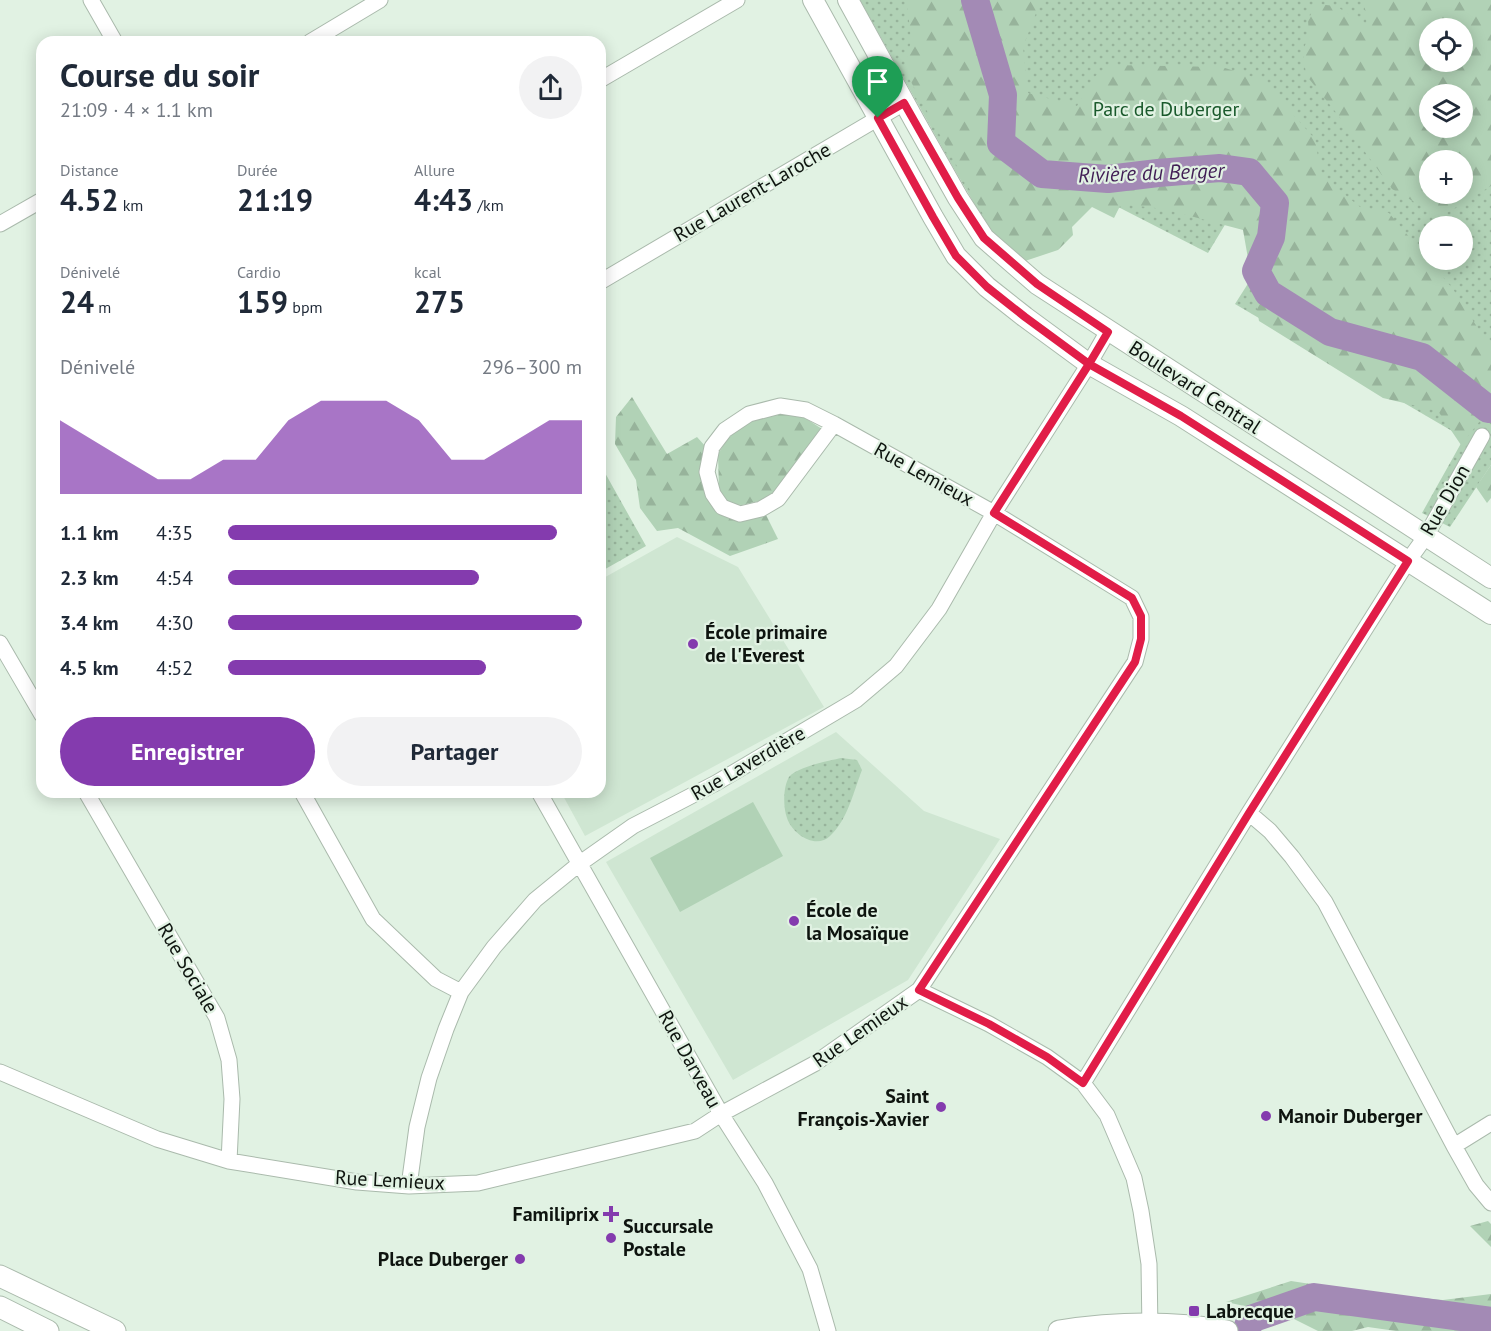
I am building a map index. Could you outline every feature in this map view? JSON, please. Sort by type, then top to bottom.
[{"type":"main road","points":[[0,1276],[115,1331]]},
{"type":"main road","points":[[0,1307],[48,1331]]},
{"type":"main road","points":[[1059,1331],[1104,1325],[1150,1327],[1183,1324],[1217,1329]]},
{"type":"street","points":[[91,0],[112,36]]},
{"type":"street","points":[[320,36],[380,0]]},
{"type":"street","points":[[606,76],[737,0]]},
{"type":"street","name":"Boulevard Central","points":[[813,0],[956,256],[994,293],[1089,364],[1181,416],[1491,614]]},
{"type":"street","name":"Boulevard Central","points":[[848,0],[958,198],[984,238],[1037,284],[1108,332],[1491,578]]},
{"type":"street","name":"Rue Laurent-Laroche","points":[[606,278],[904,103]]},
{"type":"street","points":[[0,224],[36,203]]},
{"type":"street","name":"Rue Laverdière","points":[[409,1186],[417,1126],[429,1078],[461,992],[494,947],[535,900],[579,864],[633,826],[716,783],[856,700],[896,666],[939,609],[994,513],[1108,332]]},
{"type":"street","name":"Rue Lemieux","points":[[0,1072],[157,1139],[229,1161],[357,1182],[409,1186],[478,1183],[695,1131],[721,1114],[814,1064],[919,990],[1135,662],[1141,639],[1141,616],[1132,598],[994,513],[834,424],[806,410],[780,406],[749,414],[725,429],[712,447],[707,472],[713,494],[722,507],[740,514],[761,509],[778,499],[834,424]]},
{"type":"street","name":"Rue Dion","points":[[1083,1083],[1249,813],[1426,536],[1482,436]]},
{"type":"street","points":[[0,643],[36,705]]},
{"type":"street","name":"Rue Sociale","points":[[89,798],[217,1018],[229,1060],[232,1099],[229,1161]]},
{"type":"street","points":[[305,798],[373,919],[436,979],[461,992]]},
{"type":"street","name":"Rue Darveau","points":[[542,798],[721,1114],[765,1183],[810,1269],[828,1331]]},
{"type":"street","points":[[1249,813],[1270,831],[1325,902],[1454,1146],[1476,1185],[1491,1203]]},
{"type":"street","points":[[919,990],[989,1024],[1047,1057],[1083,1083],[1107,1115],[1134,1178],[1141,1211],[1149,1264],[1150,1327]]},
{"type":"street","points":[[1454,1146],[1491,1123]]},
{"type":"shaded area","name":"École primaire de l'Everest","points":[[677,537],[738,567],[824,707],[585,836],[564,798],[606,798],[606,577]]},
{"type":"shaded area","name":"École de la Mosaïque","points":[[836,732],[924,811],[1000,839],[908,980],[733,1080],[606,862]]},
{"type":"green space","name":"Parc de Duberger","points":[[860,0],[1491,0],[1491,465],[1450,527],[1422,513],[1464,438],[1235,304],[1256,271],[1253,178],[1208,253],[1085,190],[996,238]]},
{"type":"green space","points":[[907,0],[1041,0],[1023,47],[1028,93],[1077,106],[1093,78],[1110,65],[1222,67],[1262,80],[1315,139],[1321,175],[1360,207],[1389,213],[1419,249],[1419,270],[1437,270],[1453,289],[1491,349],[1491,407],[1461,445],[1438,411],[1383,398],[1259,321],[1243,230],[1164,209],[1121,204],[1114,218],[1092,207],[1072,227],[1073,235],[1058,250],[1022,262],[996,238],[904,69],[911,41]]},
{"type":"green space","points":[[1362,0],[1491,0],[1491,186],[1473,197],[1473,150],[1419,150],[1419,204],[1461,204],[1442,216],[1438,216],[1392,189],[1306,75],[1303,50],[1309,36],[1308,20],[1316,4],[1336,6],[1367,26]]},
{"type":"green space","points":[[632,397],[667,454],[697,437],[706,447],[699,472],[715,510],[725,515],[765,513],[778,539],[730,556],[678,528],[657,531],[640,508],[636,480],[615,444],[616,417]]},
{"type":"green space","points":[[779,412],[802,416],[822,429],[773,493],[759,501],[742,505],[729,504],[719,491],[718,454],[728,438],[749,421]]},
{"type":"green space","points":[[1491,465],[1491,498],[1487,503],[1476,487]]},
{"type":"green space","points":[[606,475],[646,546],[606,569]]},
{"type":"green space","points":[[841,758],[857,760],[862,770],[853,797],[846,814],[830,836],[824,840],[812,841],[794,830],[787,818],[784,797],[787,781],[793,773],[799,770]]},
{"type":"green space","points":[[753,802],[783,856],[680,912],[650,858]]},
{"type":"green space","points":[[1488,1221],[1491,1224],[1491,1247],[1470,1226]]},
{"type":"green space","points":[[1291,1281],[1376,1294],[1443,1300],[1491,1294],[1491,1331],[1396,1331],[1368,1327],[1352,1331],[1318,1331],[1286,1315],[1226,1302]]},
{"type":"waterway","name":"Rivière du Berger","points":[[975,0],[1003,95],[1001,143],[1042,174],[1108,179],[1220,168],[1249,172],[1275,203],[1271,237],[1256,271],[1268,293],[1330,332],[1422,357],[1488,409]]},
{"type":"waterway","name":"Rivière du Berger","points":[[1246,1331],[1251,1319],[1314,1297],[1491,1321]]},
{"type":"place","name":"École primaire de l'Everest","points":[[693,644]]},
{"type":"place","name":"École de la Mosaïque","points":[[794,921]]},
{"type":"place","name":"Saint François-Xavier","points":[[941,1107]]},
{"type":"place","name":"Manoir Duberger","points":[[1266,1116]]},
{"type":"place","name":"Familiprix","points":[[611,1214]]},
{"type":"place","name":"Succursale Postale","points":[[611,1238]]},
{"type":"place","name":"Place Duberger","points":[[520,1259]]},
{"type":"place","name":"Labrecque","points":[[1194,1311]]},
{"type":"route","points":[[878,118],[904,103],[958,198],[984,238],[1037,284],[1108,332],[1089,364],[1181,416],[1408,561],[1083,1083],[1047,1057],[989,1024],[919,990],[1135,662],[1141,639],[1141,616],[1132,598],[994,513],[1089,364],[987,287],[956,256],[878,118]]}]
